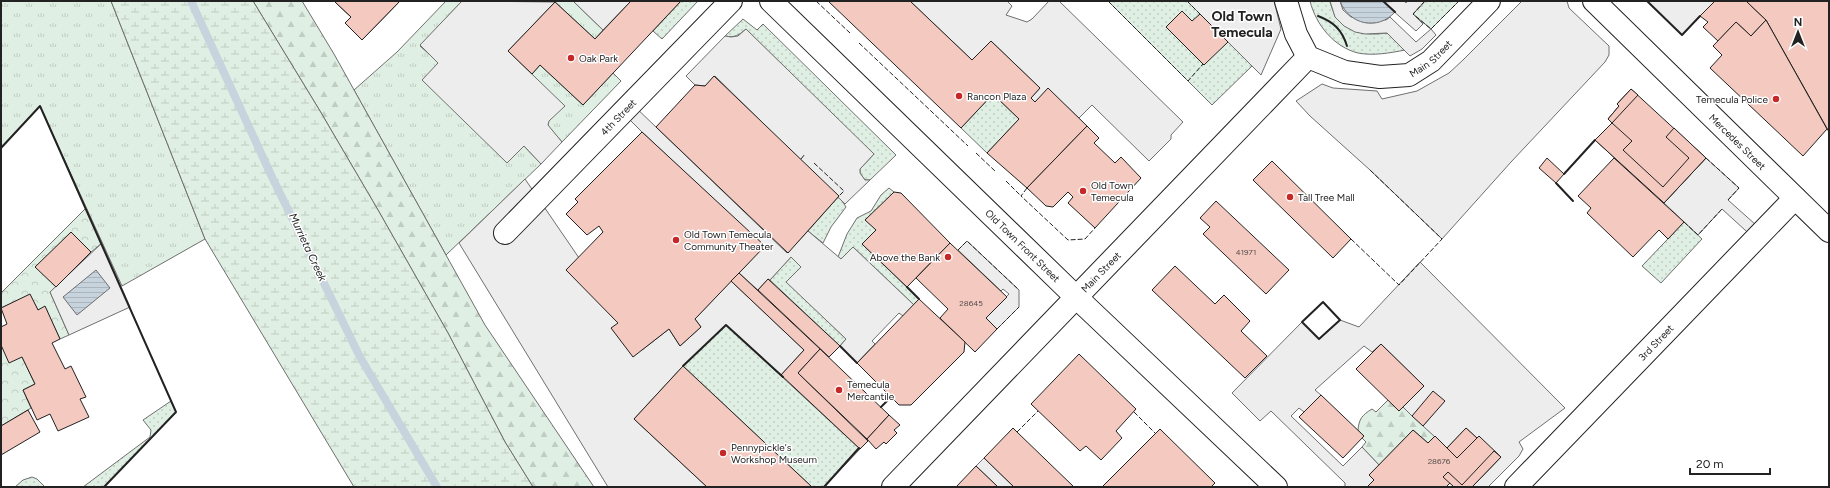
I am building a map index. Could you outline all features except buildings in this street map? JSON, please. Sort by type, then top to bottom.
[{"type":"street","name":"4th Street","points":[[505,233],[731,1]]},
{"type":"street","name":"Old Town Front Street","points":[[771,1],[1076,297],[1276,487]]},
{"type":"street","points":[[1286,1],[1296,34],[1308,57]]},
{"type":"street","name":"Main Street","points":[[893,487],[1308,57],[1345,72],[1380,77],[1409,75],[1430,61],[1489,1]]},
{"type":"street","name":"Mercedes Street","points":[[1594,1],[1829,231]]},
{"type":"street","name":"3rd Street","points":[[1516,487],[1795,198]]},
{"type":"green space","points":[[1,1],[111,1],[205,239],[122,286],[40,106],[1,148]]},
{"type":"green space","points":[[111,1],[253,1],[378,210],[448,333],[505,442],[533,487],[354,487],[205,239]]},
{"type":"green space","points":[[253,1],[302,1],[334,54],[485,325],[594,487],[533,487],[505,442],[448,333],[378,210]]},
{"type":"green space","points":[[446,1],[462,1],[420,46],[439,63],[507,163],[524,146],[541,164],[446,255],[354,90],[397,52]]},
{"type":"green space","points":[[554,1],[573,1],[603,30],[595,39]]},
{"type":"green space","points":[[681,1],[698,1],[662,39],[653,31]]},
{"type":"green space","points":[[1108,1],[1187,1],[1252,66],[1212,105]]},
{"type":"green space","points":[[1310,1],[1330,1],[1333,11],[1344,25],[1359,32],[1368,34],[1387,33],[1405,50],[1370,54],[1358,53],[1341,46],[1327,34],[1321,26]]},
{"type":"green space","points":[[1425,1],[1459,1],[1431,29],[1413,14]]},
{"type":"green space","points":[[743,19],[757,30],[763,24],[896,155],[870,180],[865,180],[860,173],[860,169],[873,155],[746,29],[737,36],[725,36]]},
{"type":"green space","points":[[540,65],[583,105],[613,73],[621,81],[562,142],[548,126],[548,121],[532,74]]},
{"type":"green space","points":[[993,94],[1019,119],[987,153],[961,128]]},
{"type":"green space","points":[[889,188],[894,192],[866,220],[876,230],[862,244],[919,299],[914,305],[853,247],[841,259],[838,257],[847,234],[857,218],[871,211],[881,195]]},
{"type":"green space","points":[[839,196],[846,207],[831,227],[823,243],[808,231]]},
{"type":"green space","points":[[86,208],[102,243],[91,252],[71,232],[36,267],[56,287],[50,292],[69,335],[60,339],[45,307],[38,310],[30,295],[1,308],[1,293]]},
{"type":"green space","points":[[1684,222],[1702,239],[1661,283],[1642,266]]},
{"type":"green space","points":[[791,257],[801,267],[787,282],[846,339],[840,346],[770,280]]},
{"type":"green space","points":[[726,325],[860,449],[824,487],[812,487],[683,366]]},
{"type":"green space","points":[[1,345],[22,357],[35,384],[23,390],[31,408],[1,426]]},
{"type":"green space","points":[[1388,400],[1399,411],[1403,407],[1435,436],[1428,443],[1413,430],[1379,465],[1362,447],[1366,442],[1362,438],[1364,436],[1358,430],[1358,426],[1360,420],[1366,413],[1372,409],[1376,412]]},
{"type":"green space","points":[[171,401],[176,412],[104,487],[83,487],[150,437],[151,430],[143,420]]},
{"type":"green space","points":[[32,477],[37,479],[45,487],[15,487],[23,480]]},
{"type":"shaded area","points":[[462,1],[555,2],[508,51],[565,106],[549,121],[548,125],[562,142],[541,164],[524,146],[507,163],[422,80],[438,63],[420,45]]},
{"type":"shaded area","points":[[573,1],[631,1],[603,30]]},
{"type":"shaded area","points":[[910,1],[1007,1],[1012,6],[1006,15],[1027,22],[1032,19],[1049,1],[1059,1],[1183,122],[1171,135],[1171,139],[1149,161],[1092,105],[1079,118],[1048,89],[1035,102],[1031,98],[1040,88],[991,41],[972,60]]},
{"type":"shaded area","points":[[1187,1],[1274,1],[1281,29],[1261,75]]},
{"type":"shaded area","points":[[1330,1],[1340,1],[1343,10],[1351,17],[1386,20],[1390,17],[1416,42],[1431,29],[1436,35],[1422,49],[1410,56],[1387,33],[1365,34],[1355,32],[1344,26],[1335,17]]},
{"type":"shaded area","points":[[1340,1],[1383,1],[1395,12],[1380,22],[1364,23],[1350,16]]},
{"type":"shaded area","points":[[1404,1],[1406,3],[1407,1],[1425,1],[1413,14],[1423,24],[1416,31],[1383,2]]},
{"type":"shaded area","points":[[1522,1],[1567,1],[1569,8],[1609,46],[1609,55],[1605,62],[1511,162],[1442,239],[1370,170],[1310,116],[1296,101],[1322,84],[1333,88],[1377,91],[1382,99],[1417,91],[1449,73]]},
{"type":"shaded area","points":[[1647,1],[1715,1],[1682,35]]},
{"type":"shaded area","points":[[746,29],[874,154],[860,169],[860,173],[865,180],[870,180],[845,204],[715,76],[705,86],[695,85],[686,76],[725,36],[738,36]]},
{"type":"shaded area","points":[[631,103],[787,253],[808,231],[841,259],[853,247],[914,305],[903,316],[899,313],[872,341],[875,344],[857,363],[840,346],[846,339],[786,282],[801,267],[791,257],[770,280],[768,279],[758,290],[739,273],[764,246],[622,112]]},
{"type":"shaded area","points":[[1706,158],[1739,188],[1728,200],[1765,233],[1757,241],[1722,209],[1698,235],[1664,203]]},
{"type":"shaded area","points":[[525,179],[642,350],[669,329],[680,346],[701,327],[695,319],[731,281],[804,350],[781,375],[726,325],[683,366],[634,419],[707,487],[608,487],[459,243]]},
{"type":"shaded area","points":[[967,241],[1019,290],[1019,307],[997,329],[986,318],[1009,294],[1003,289],[1001,291],[958,250]]},
{"type":"shaded area","points":[[102,243],[130,307],[69,335],[50,292]]},
{"type":"shaded area","points":[[1420,262],[1565,408],[1519,442],[1523,449],[1519,456],[1488,487],[1472,487],[1500,457],[1479,436],[1477,438],[1466,428],[1447,448],[1423,426],[1444,401],[1412,416],[1403,407],[1424,386],[1381,344],[1372,352],[1364,346],[1315,390],[1321,395],[1304,412],[1299,408],[1291,416],[1343,466],[1362,447],[1379,465],[1374,480],[1367,487],[1345,487],[1345,483],[1271,411],[1260,421],[1232,393],[1302,322],[1319,339],[1340,320],[1359,327]]},
{"type":"shaded area","points":[[96,270],[110,288],[77,315],[63,297]]},
{"type":"shaded area","points":[[984,458],[1014,487],[998,487],[976,466]]},
{"type":"waterway","name":"Murrieta Creek","points":[[191,1],[272,177],[360,357],[437,487]]},
{"type":"fence","points":[[816,1],[850,33]]},
{"type":"fence","points":[[1108,1],[1188,81],[1203,64]]},
{"type":"fence","points":[[1187,1],[1200,14]]},
{"type":"fence","points":[[1425,1],[1413,14],[1431,29],[1459,1]]},
{"type":"fence","points":[[859,43],[968,146]]},
{"type":"fence","points":[[976,153],[995,171]]},
{"type":"fence","points":[[801,159],[805,154]]},
{"type":"fence","points":[[1706,158],[1739,188],[1728,200]]},
{"type":"fence","points":[[814,163],[844,191],[839,196]]},
{"type":"fence","points":[[1351,239],[1399,285],[1442,239],[1370,170]]},
{"type":"fence","points":[[1006,181],[1021,196]]},
{"type":"fence","points":[[1027,188],[1021,196],[1068,240],[1085,239],[1095,228]]},
{"type":"fence","points":[[1684,222],[1698,235],[1722,209]]},
{"type":"fence","points":[[958,250],[967,241],[1019,290]]},
{"type":"fence","points":[[997,329],[1019,307]]},
{"type":"fence","points":[[1017,432],[1038,411]]},
{"type":"fence","points":[[1134,412],[1156,434]]},
{"type":"wall","points":[[1383,1],[1395,12]]},
{"type":"wall","points":[[1647,1],[1682,35],[1700,16]]},
{"type":"wall","points":[[1318,16],[1337,27],[1343,35],[1347,46]]},
{"type":"wall","points":[[1,148],[40,106],[176,412],[104,487]]},
{"type":"wall","points":[[1564,174],[1595,140]]},
{"type":"wall","points":[[1556,183],[1573,201]]},
{"type":"wall","points":[[907,287],[919,299]]},
{"type":"wall","points":[[1323,302],[1340,320],[1319,339],[1302,322],[1323,302]]},
{"type":"wall","points":[[683,366],[726,325],[783,377]]},
{"type":"wall","points":[[840,346],[857,363]]},
{"type":"wall","points":[[881,407],[891,397]]},
{"type":"wall","points":[[824,487],[859,448]]},
{"type":"place","name":"Oak Park","points":[[571,58]]},
{"type":"place","name":"Rancon Plaza","points":[[959,96]]},
{"type":"place","name":"Temecula Police","points":[[1776,99]]},
{"type":"place","name":"Old Town Temecula","points":[[1083,191]]},
{"type":"place","name":"Tall Tree Mall","points":[[1290,197]]},
{"type":"place","name":"Old Town Temecula Community Theater","points":[[676,240]]},
{"type":"place","name":"Above the Bank","points":[[948,257]]},
{"type":"place","name":"Temecula Mercantile","points":[[839,390]]},
{"type":"place","name":"Pennypickle's Workshop Museum","points":[[723,453]]},
{"type":"district","name":"Old Town Temecula","points":[[1242,24]]}]
